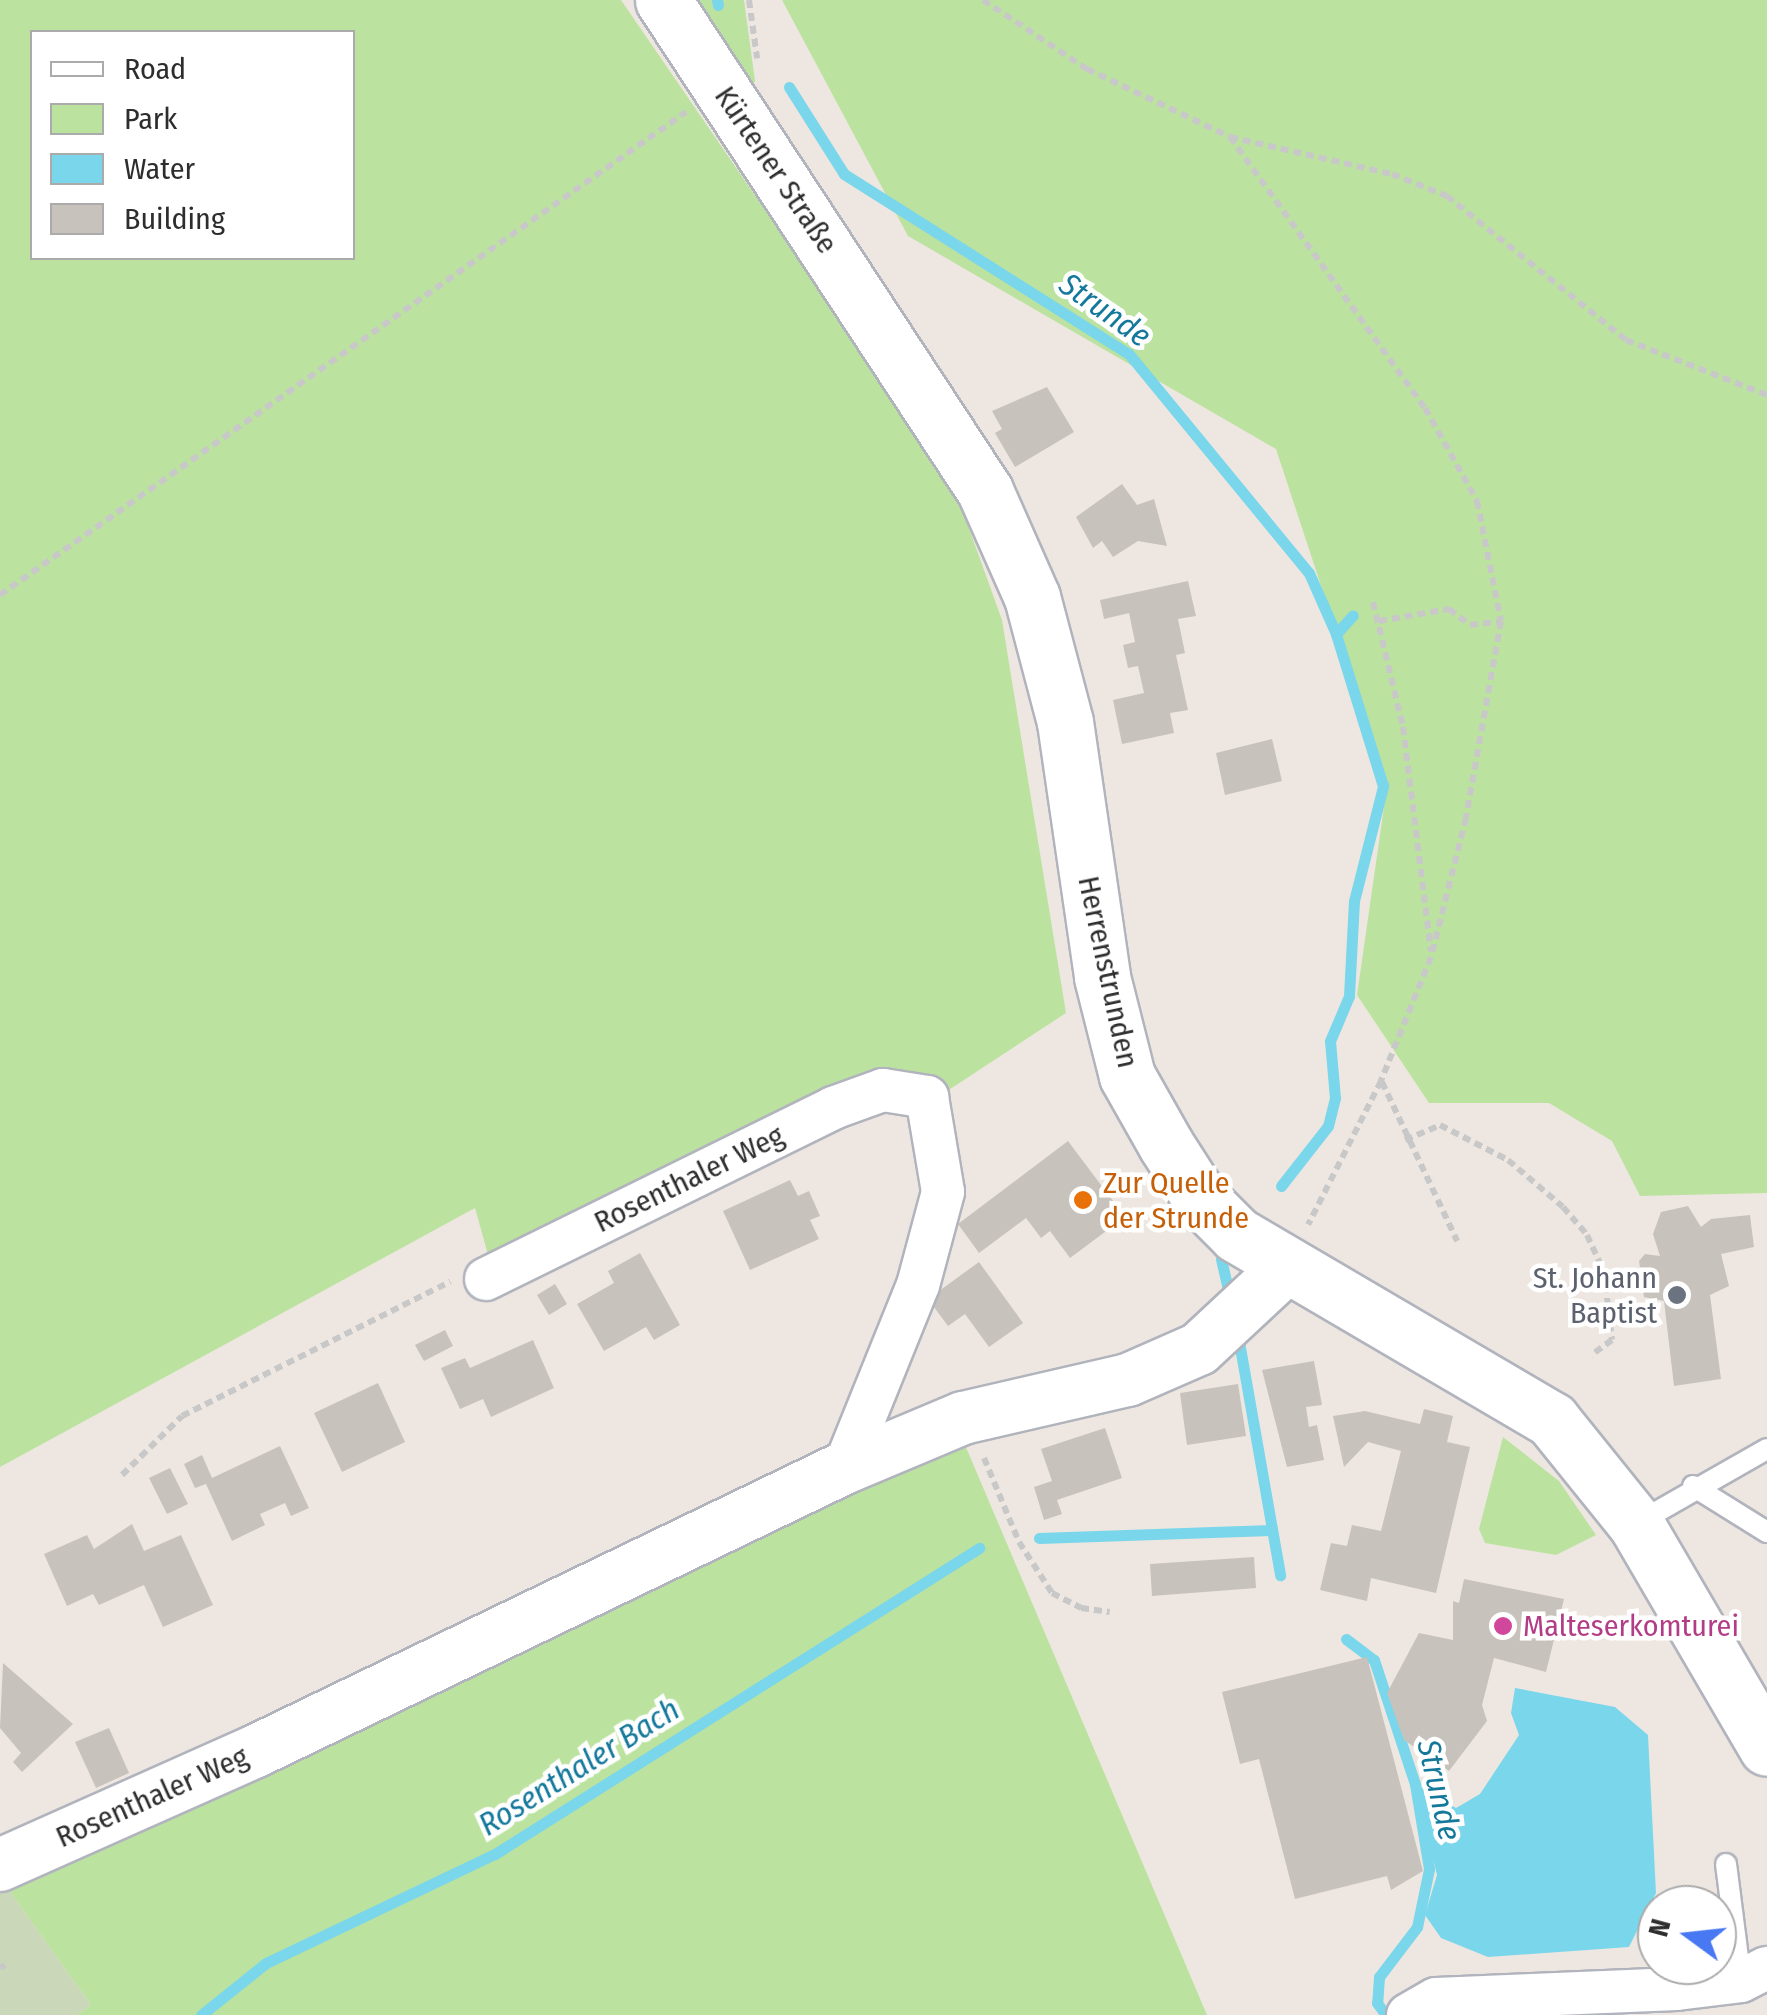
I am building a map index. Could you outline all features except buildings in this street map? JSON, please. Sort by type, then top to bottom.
[{"type":"main road","name":"Kürtener Straße","points":[[664,0],[890,340]]},
{"type":"main road","name":"Herrenstrunden","points":[[890,340],[986,491],[1032,596],[1065,722],[1102,977],[1127,1076],[1219,1216],[1276,1278],[1552,1420],[1636,1524],[1767,1748]]},
{"type":"street","name":"Rosenthaler Weg","points":[[486,1280],[833,1108],[883,1090],[926,1096],[943,1192],[918,1285],[844,1468]]},
{"type":"street","name":"Rosenthaler Weg","points":[[0,1865],[256,1750],[844,1468],[967,1417],[1128,1380],[1199,1349],[1276,1278]]},
{"type":"street","points":[[1408,2015],[1436,1999],[1754,1974]]},
{"type":"lane","points":[[1636,1524],[1693,1486],[1767,1449]]},
{"type":"lane","points":[[1693,1486],[1767,1532]]},
{"type":"lane","points":[[1726,1864],[1754,1974]]},
{"type":"path","points":[[983,0],[1086,69],[1230,136],[1392,174],[1447,196],[1626,340],[1767,395]]},
{"type":"path","points":[[0,595],[720,88]]},
{"type":"path","points":[[1230,136],[1426,408],[1477,501],[1501,621],[1466,818],[1432,957],[1381,1080],[1276,1278]]},
{"type":"path","points":[[1373,602],[1403,727],[1432,957]]},
{"type":"path","points":[[1379,621],[1448,608],[1470,625],[1501,621]]},
{"type":"path","points":[[1381,1080],[1405,1140],[1458,1241]]},
{"type":"path","points":[[1405,1140],[1440,1125],[1508,1160],[1564,1207],[1604,1272],[1612,1340],[1591,1355]]},
{"type":"path","points":[[122,1475],[182,1416],[464,1276],[486,1280]]},
{"type":"path","points":[[967,1417],[1019,1542],[1052,1593],[1081,1608],[1110,1612]]},
{"type":"green space","points":[[0,0],[621,0],[953,484],[1002,620],[1066,1013],[935,1099],[930,1091],[492,1269],[475,1208],[0,1467]]},
{"type":"green space","points":[[689,0],[744,0],[755,81],[748,92]]},
{"type":"green space","points":[[782,0],[1767,0],[1767,1193],[1640,1196],[1612,1141],[1549,1103],[1429,1103],[1357,995],[1387,786],[1276,449],[908,236]]},
{"type":"green space","points":[[957,1426],[1207,2015],[76,2015],[91,2005],[0,1878]]},
{"type":"green space","points":[[1503,1437],[1559,1481],[1596,1535],[1556,1555],[1485,1543],[1479,1529]]},
{"type":"green space","points":[[0,1878],[91,2005],[76,2015],[0,2015]]},
{"type":"water","points":[[1515,1688],[1615,1707],[1648,1735],[1656,1885],[1637,1885],[1637,1931],[1629,1947],[1488,1957],[1441,1938],[1425,1915],[1437,1875],[1415,1784],[1456,1808],[1480,1794],[1519,1735],[1511,1713]]},
{"type":"waterway","name":"Strunde","points":[[717,0],[718,5]]},
{"type":"waterway","name":"Strunde","points":[[789,87],[844,174],[1129,354],[1309,573],[1336,634]]},
{"type":"waterway","name":"Strunde","points":[[1281,1186],[1328,1126],[1335,1098],[1330,1041],[1349,996],[1354,901],[1383,786],[1336,634],[1353,615]]},
{"type":"waterway","name":"Strunde","points":[[1221,1259],[1230,1298]]},
{"type":"waterway","name":"Strunde","points":[[1238,1336],[1280,1575]]},
{"type":"waterway","name":"Rosenthaler Bach","points":[[1039,1538],[1271,1530]]},
{"type":"waterway","name":"Rosenthaler Bach","points":[[201,2015],[266,1963],[495,1854],[979,1548]]},
{"type":"waterway","name":"Strunde","points":[[1346,1639],[1374,1660],[1415,1784],[1429,1869],[1417,1927],[1379,1977],[1377,2003],[1386,2015]]},
{"type":"place","name":"Zur Quelle der Strunde","points":[[1083,1200]]},
{"type":"place","name":"St. Johann Baptist","points":[[1677,1295]]},
{"type":"place","name":"Malteserkomturei","points":[[1503,1626]]}]
